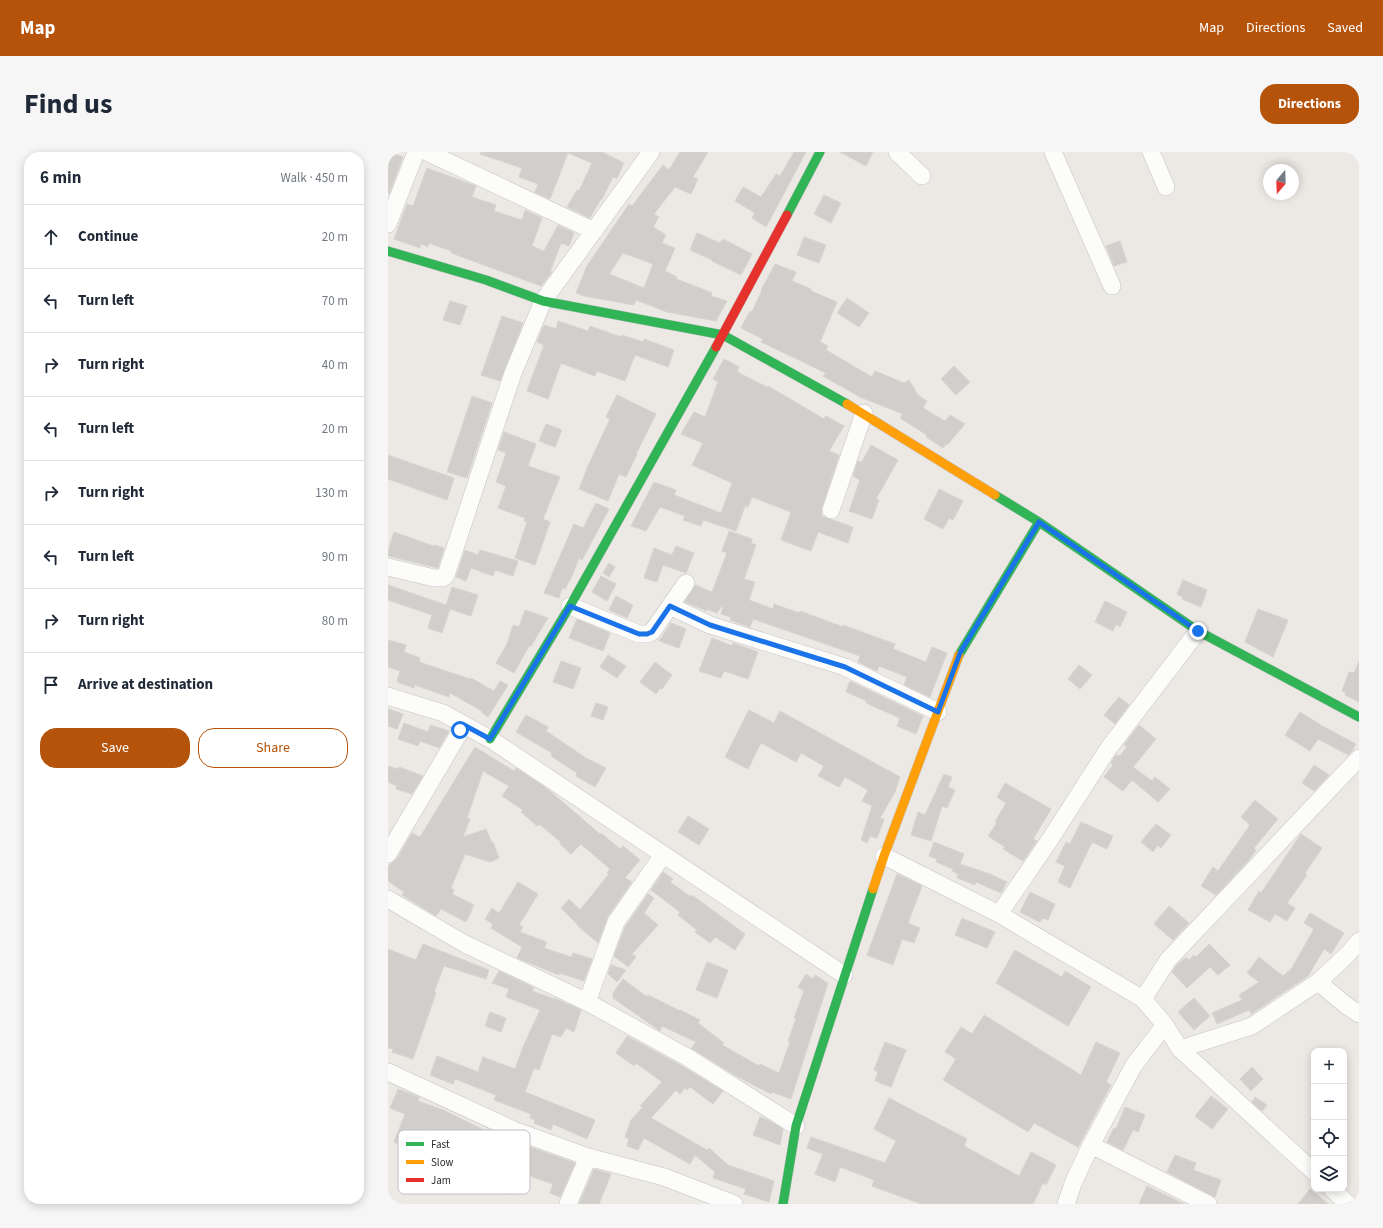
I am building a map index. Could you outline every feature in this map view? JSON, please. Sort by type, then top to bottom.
[{"type":"street","points":[[388,224],[416,152]]},
{"type":"street","points":[[427,152],[594,231]]},
{"type":"street","points":[[388,567],[434,578],[443,578],[446,575],[513,373],[543,301],[651,152]]},
{"type":"street","points":[[490,739],[570,606],[723,335],[820,152]]},
{"type":"street","points":[[897,152],[922,176]]},
{"type":"street","points":[[1053,152],[1112,286]]},
{"type":"street","points":[[1150,152],[1166,187]]},
{"type":"street","points":[[388,252],[486,280],[543,301],[723,335],[864,413],[1039,522],[1198,631],[1359,717]]},
{"type":"street","points":[[831,510],[864,413]]},
{"type":"street","points":[[783,1204],[796,1126],[844,975],[884,856],[960,653],[1039,522]]},
{"type":"street","points":[[570,606],[639,634],[647,634],[652,632],[686,583]]},
{"type":"street","points":[[670,606],[710,625],[845,667],[938,712]]},
{"type":"street","points":[[999,914],[1049,841],[1108,749],[1198,631]]},
{"type":"street","points":[[388,696],[443,713],[490,739],[663,856],[844,975]]},
{"type":"street","points":[[388,854],[464,725]]},
{"type":"street","points":[[1143,999],[1168,960],[1359,758]]},
{"type":"street","points":[[587,1002],[616,922],[663,856]]},
{"type":"street","points":[[884,856],[999,914],[1143,999],[1165,1025],[1180,1050],[1311,1169]]},
{"type":"street","points":[[388,899],[465,944],[587,1002],[687,1057],[796,1126]]},
{"type":"street","points":[[1180,1050],[1252,1026],[1318,982],[1348,954],[1359,941]]},
{"type":"street","points":[[1318,982],[1359,1014]]},
{"type":"street","points":[[1066,1204],[1074,1181],[1091,1145],[1134,1064],[1165,1025]]},
{"type":"street","points":[[388,1072],[514,1130]]},
{"type":"street","points":[[530,1136],[588,1157],[664,1177],[734,1204]]},
{"type":"street","points":[[1091,1145],[1208,1204]]},
{"type":"street","points":[[568,1204],[588,1157]]},
{"type":"street","points":[[1332,1195],[1348,1204]]},
{"type":"building","points":[[388,152],[403,157],[389,194],[388,193]]},
{"type":"building","points":[[481,152],[602,152],[624,163],[617,178],[613,177],[590,218],[567,207],[577,190],[579,191],[592,163],[568,153],[550,199],[535,192],[538,184],[519,177],[522,168],[480,154]]},
{"type":"building","points":[[680,152],[708,152],[693,177],[698,179],[691,194],[675,187],[654,214],[659,217],[653,227],[666,235],[662,243],[675,248],[665,271],[677,277],[676,279],[712,293],[711,296],[727,301],[716,321],[667,312],[636,300],[634,305],[584,296],[576,293],[587,266],[629,204],[632,206],[663,165],[669,170]],"holes":[[[623,253],[653,264],[644,288],[609,274]]]},
{"type":"building","points":[[794,152],[806,152],[766,227],[752,218],[755,213],[735,201],[743,187],[761,197],[776,174],[780,176]]},
{"type":"building","points":[[840,152],[873,152],[866,166]]},
{"type":"building","points":[[427,168],[476,186],[472,197],[496,205],[494,211],[522,220],[525,210],[542,218],[532,246],[544,251],[558,225],[574,233],[569,246],[561,243],[550,272],[552,272],[541,286],[451,253],[451,251],[429,243],[428,247],[421,244],[420,248],[394,239],[407,204],[413,206]]},
{"type":"building","points":[[824,195],[841,203],[831,223],[814,214]]},
{"type":"building","points":[[697,233],[720,243],[723,239],[752,254],[741,275],[690,250]]},
{"type":"building","points":[[804,237],[826,245],[819,263],[797,255]]},
{"type":"building","points":[[1120,241],[1127,262],[1114,266],[1106,246]]},
{"type":"building","points":[[775,264],[796,272],[792,281],[837,302],[820,342],[828,346],[826,350],[872,377],[875,371],[904,383],[909,380],[918,395],[927,401],[923,408],[945,421],[950,415],[965,424],[947,445],[946,444],[943,448],[926,437],[927,435],[900,418],[903,414],[860,397],[823,376],[826,373],[761,342],[763,339],[741,328],[750,311],[752,312],[761,290]]},
{"type":"building","points":[[847,298],[869,313],[859,327],[837,313]]},
{"type":"building","points":[[450,301],[467,306],[460,325],[443,320]]},
{"type":"building","points":[[502,316],[523,323],[500,381],[481,375]]},
{"type":"building","points":[[558,321],[588,331],[590,326],[621,337],[622,335],[643,342],[644,339],[674,350],[668,367],[635,355],[625,381],[597,371],[595,376],[561,363],[548,399],[527,391],[544,345],[537,342],[544,325],[556,329]]},
{"type":"building","points":[[724,359],[739,367],[737,371],[741,374],[767,387],[768,386],[824,419],[826,416],[844,426],[829,451],[839,455],[822,507],[821,516],[853,527],[848,543],[818,532],[811,551],[781,540],[791,512],[752,497],[748,507],[745,506],[736,531],[703,520],[701,526],[683,520],[685,516],[660,507],[646,531],[631,526],[654,482],[676,490],[674,495],[721,513],[732,483],[692,465],[703,443],[681,434],[694,412],[705,417],[718,382],[713,379]]},
{"type":"building","points":[[954,366],[970,382],[956,395],[941,379]]},
{"type":"building","points":[[617,395],[656,414],[626,477],[619,474],[608,501],[579,489],[610,419],[606,417]]},
{"type":"building","points":[[472,396],[492,403],[467,478],[447,472]]},
{"type":"building","points":[[546,424],[562,430],[555,447],[539,441]]},
{"type":"building","points":[[504,432],[536,444],[528,466],[560,477],[543,519],[550,522],[535,565],[515,558],[527,522],[524,521],[525,518],[498,508],[506,486],[496,482],[506,453],[498,450]]},
{"type":"building","points":[[871,445],[898,460],[876,499],[879,500],[872,519],[849,511],[860,480],[853,476],[858,461],[862,462]]},
{"type":"building","points":[[388,455],[454,478],[447,500],[388,479]]},
{"type":"building","points":[[939,489],[963,501],[953,520],[949,518],[943,529],[924,519]]},
{"type":"building","points":[[596,503],[609,509],[582,560],[579,558],[565,589],[562,588],[559,598],[544,593],[574,524],[583,528]]},
{"type":"building","points":[[729,531],[752,539],[751,543],[756,545],[744,579],[755,582],[749,600],[773,609],[774,604],[799,613],[800,611],[843,627],[843,625],[895,644],[893,649],[926,662],[932,647],[947,653],[930,697],[904,685],[907,677],[879,666],[877,671],[858,662],[860,656],[753,619],[750,627],[730,620],[731,617],[721,614],[722,606],[717,613],[707,609],[707,611],[685,602],[695,585],[712,592],[727,553],[722,551]]},
{"type":"building","points":[[394,532],[433,546],[444,548],[438,568],[388,556],[388,551]]},
{"type":"building","points":[[676,546],[694,553],[686,573],[663,565],[657,582],[644,578],[654,548],[672,555]]},
{"type":"building","points":[[465,550],[478,555],[480,550],[518,561],[513,576],[495,570],[493,576],[471,568],[466,581],[456,577]]},
{"type":"building","points":[[609,563],[615,567],[609,577],[603,573]]},
{"type":"building","points":[[601,576],[616,584],[607,601],[592,592]]},
{"type":"building","points":[[1183,580],[1207,590],[1201,607],[1182,599],[1183,597],[1177,594]]},
{"type":"building","points":[[388,585],[446,605],[452,587],[478,595],[471,616],[450,609],[442,633],[428,628],[432,615],[388,600]]},
{"type":"building","points":[[616,596],[633,605],[627,618],[609,610]]},
{"type":"building","points":[[1105,601],[1127,612],[1120,627],[1116,624],[1113,631],[1095,622]]},
{"type":"building","points":[[1258,609],[1288,620],[1273,657],[1245,642]]},
{"type":"building","points":[[525,610],[548,618],[531,646],[529,646],[514,673],[496,663],[507,644],[513,625],[519,627]]},
{"type":"building","points":[[577,619],[610,633],[603,651],[569,638]]},
{"type":"building","points":[[671,623],[686,629],[679,648],[659,641]]},
{"type":"building","points":[[712,638],[732,646],[733,643],[758,652],[748,679],[724,671],[721,678],[699,671]]},
{"type":"building","points":[[388,640],[406,645],[404,652],[420,658],[419,662],[470,679],[471,678],[494,691],[500,681],[508,685],[488,717],[481,712],[482,711],[450,693],[449,697],[415,685],[414,688],[397,682],[400,671],[388,667]]},
{"type":"building","points":[[608,655],[626,666],[617,678],[600,667]]},
{"type":"building","points":[[561,661],[581,668],[573,689],[553,682]]},
{"type":"building","points":[[1359,661],[1359,702],[1345,695],[1346,692],[1342,691],[1349,672],[1354,673]]},
{"type":"building","points":[[655,662],[672,675],[662,689],[660,688],[656,694],[640,682]]},
{"type":"building","points":[[1079,665],[1092,675],[1080,689],[1068,679]]},
{"type":"building","points":[[850,681],[923,716],[916,734],[897,726],[900,718],[866,703],[867,701],[846,692]]},
{"type":"building","points":[[1119,697],[1129,705],[1115,724],[1104,715]]},
{"type":"building","points":[[596,703],[608,707],[603,720],[591,716]]},
{"type":"building","points":[[388,709],[403,714],[397,729],[388,726]]},
{"type":"building","points":[[749,710],[774,723],[780,711],[900,777],[895,792],[880,818],[884,819],[877,838],[870,836],[867,843],[861,840],[872,806],[862,801],[868,790],[845,777],[839,787],[818,776],[824,766],[801,753],[796,762],[761,743],[748,769],[725,757]]},
{"type":"building","points":[[1300,712],[1356,744],[1352,751],[1348,755],[1318,739],[1310,751],[1285,735]]},
{"type":"building","points":[[526,715],[548,727],[546,731],[586,758],[606,768],[595,787],[576,776],[577,773],[551,756],[552,753],[516,732]]},
{"type":"building","points":[[404,723],[428,732],[430,725],[449,731],[439,748],[420,741],[418,746],[398,739]]},
{"type":"building","points":[[1139,725],[1156,739],[1133,767],[1152,781],[1155,777],[1170,789],[1158,802],[1132,780],[1123,791],[1104,777],[1113,765],[1111,763],[1116,755],[1120,756],[1127,747],[1124,745]]},
{"type":"building","points":[[475,747],[514,771],[516,768],[545,787],[600,834],[601,833],[620,849],[623,846],[640,860],[625,878],[632,882],[608,916],[598,943],[578,926],[561,908],[569,899],[580,910],[609,874],[607,873],[610,869],[581,844],[571,854],[560,844],[561,842],[539,824],[537,826],[521,812],[523,810],[502,796],[509,786],[483,771],[467,818],[470,819],[463,837],[486,829],[499,858],[490,862],[465,854],[451,888],[454,890],[452,894],[474,905],[466,922],[441,909],[436,916],[402,895],[404,892],[388,881],[388,866],[397,859],[412,833],[420,837]]},
{"type":"building","points":[[1314,765],[1329,775],[1314,791],[1302,783]]},
{"type":"building","points":[[388,766],[398,769],[399,767],[423,776],[412,794],[396,789],[397,786],[388,782]]},
{"type":"building","points":[[944,774],[952,777],[948,787],[955,790],[947,808],[942,806],[931,841],[911,835],[918,812],[925,815]]},
{"type":"building","points":[[1005,783],[1051,809],[1033,839],[1037,841],[1023,861],[1003,849],[1005,847],[988,836],[997,823],[995,822],[1006,803],[997,797]]},
{"type":"building","points":[[1255,800],[1278,819],[1254,848],[1256,850],[1248,861],[1216,895],[1201,886],[1213,867],[1218,871],[1250,825],[1241,817]]},
{"type":"building","points":[[688,816],[709,829],[699,845],[678,832]]},
{"type":"building","points":[[1081,822],[1113,836],[1107,849],[1092,842],[1070,888],[1058,882],[1065,866],[1056,862],[1066,842],[1070,844]]},
{"type":"building","points":[[1156,824],[1171,835],[1161,848],[1158,845],[1153,852],[1141,842]]},
{"type":"building","points":[[1301,834],[1322,848],[1305,873],[1307,875],[1287,903],[1295,908],[1287,921],[1275,914],[1270,922],[1248,910],[1259,891],[1261,893]]},
{"type":"building","points":[[934,842],[964,854],[960,864],[990,874],[1007,882],[1001,893],[976,882],[975,885],[957,878],[958,874],[952,871],[953,869],[936,862],[937,859],[929,856]]},
{"type":"building","points":[[663,872],[673,879],[670,882],[691,897],[692,895],[745,934],[735,950],[715,937],[710,943],[695,932],[697,930],[678,915],[680,912],[651,890]]},
{"type":"building","points":[[897,874],[922,886],[908,923],[920,928],[914,943],[902,939],[893,965],[867,955]]},
{"type":"building","points":[[518,882],[538,894],[519,925],[523,927],[520,932],[547,942],[544,948],[571,957],[573,953],[592,959],[584,981],[559,973],[559,975],[517,958],[522,947],[491,928],[493,924],[485,919],[492,908],[499,913]]},
{"type":"building","points":[[1030,892],[1055,904],[1048,920],[1042,918],[1040,922],[1020,912]]},
{"type":"building","points":[[648,894],[654,898],[644,913],[658,925],[632,954],[636,957],[628,967],[614,956],[625,927]]},
{"type":"building","points":[[1169,906],[1189,923],[1173,940],[1154,924]]},
{"type":"building","points":[[1310,913],[1344,933],[1331,954],[1324,949],[1308,976],[1251,1014],[1249,1010],[1217,1024],[1212,1013],[1242,1000],[1239,995],[1259,982],[1247,973],[1259,957],[1283,976],[1292,968],[1314,929],[1304,923]]},
{"type":"building","points":[[962,918],[995,932],[987,948],[955,935]]},
{"type":"building","points":[[423,944],[489,970],[486,979],[444,966],[434,992],[436,993],[413,1059],[392,1052],[393,1049],[388,1048],[388,949],[416,960]]},
{"type":"building","points":[[1209,944],[1230,965],[1218,975],[1210,967],[1187,988],[1172,972],[1186,957],[1189,960],[1194,955],[1196,957]]},
{"type":"building","points":[[1015,950],[1062,977],[1065,971],[1091,987],[1068,1026],[996,983]]},
{"type":"building","points":[[707,962],[728,970],[717,998],[696,990]]},
{"type":"building","points":[[611,965],[626,970],[617,982],[608,974]]},
{"type":"building","points":[[499,971],[534,988],[532,991],[554,998],[581,1010],[574,1032],[566,1028],[561,1037],[552,1034],[539,1070],[534,1068],[525,1092],[595,1120],[587,1139],[553,1124],[551,1130],[534,1123],[535,1120],[530,1118],[531,1114],[494,1100],[496,1095],[455,1079],[453,1084],[430,1075],[437,1056],[478,1072],[483,1057],[515,1069],[523,1047],[540,1010],[506,997],[509,989],[492,983]]},
{"type":"building","points":[[806,974],[813,979],[815,975],[828,983],[791,1099],[772,1092],[771,1094],[736,1076],[691,1048],[696,1042],[662,1026],[660,1031],[613,998],[613,993],[623,979],[647,997],[648,995],[700,1020],[698,1023],[724,1043],[722,1045],[759,1066],[760,1064],[779,1073],[790,1042],[788,1041],[796,1019],[794,1018],[804,991],[798,987]]},
{"type":"building","points":[[1194,998],[1210,1016],[1194,1030],[1178,1012]]},
{"type":"building","points":[[490,1012],[506,1018],[501,1032],[485,1026]]},
{"type":"building","points":[[984,1015],[1081,1075],[1096,1042],[1120,1053],[1106,1082],[1111,1085],[1078,1147],[1034,1123],[1028,1132],[943,1080],[956,1059],[945,1052],[961,1027],[972,1034]]},
{"type":"building","points":[[627,1036],[682,1066],[723,1091],[713,1104],[690,1087],[687,1090],[685,1088],[680,1094],[676,1090],[651,1118],[707,1150],[709,1148],[728,1165],[774,1181],[769,1202],[744,1194],[746,1189],[713,1178],[715,1172],[695,1155],[690,1164],[644,1138],[638,1150],[627,1146],[629,1139],[625,1137],[631,1120],[643,1107],[640,1106],[662,1082],[636,1063],[634,1066],[616,1053]]},
{"type":"building","points":[[885,1042],[906,1050],[891,1087],[875,1081],[878,1072],[874,1070]]},
{"type":"building","points":[[1252,1067],[1263,1079],[1251,1091],[1240,1079]]},
{"type":"building","points":[[398,1089],[419,1097],[418,1101],[443,1110],[484,1130],[399,1130],[405,1114],[390,1108]]},
{"type":"building","points":[[1211,1096],[1228,1109],[1212,1129],[1195,1116]]},
{"type":"building","points":[[1255,1097],[1267,1105],[1262,1111],[1252,1102]]},
{"type":"building","points":[[889,1098],[967,1139],[964,1146],[1019,1176],[1031,1152],[1056,1165],[1046,1185],[1043,1183],[1033,1204],[921,1204],[872,1186],[874,1180],[840,1167],[835,1182],[815,1174],[823,1154],[807,1148],[811,1137],[885,1163],[896,1141],[874,1129]]},
{"type":"building","points":[[1125,1107],[1145,1115],[1138,1132],[1133,1130],[1123,1150],[1107,1142],[1114,1128],[1116,1129]]},
{"type":"building","points":[[760,1117],[783,1129],[780,1145],[753,1135]]},
{"type":"building","points":[[398,1132],[398,1144],[394,1142]]},
{"type":"building","points":[[530,1147],[575,1163],[560,1197],[550,1193],[553,1184],[530,1176]]},
{"type":"building","points":[[1175,1155],[1196,1163],[1193,1170],[1221,1180],[1215,1197],[1167,1172]]},
{"type":"building","points":[[594,1169],[611,1174],[599,1204],[579,1204]]},
{"type":"building","points":[[1147,1186],[1184,1204],[1139,1204]]},
{"type":"building","points":[[1310,1189],[1311,1192],[1314,1192],[1328,1204],[1298,1204]]},
{"type":"traffic: fast","points":[[787,215],[820,152]]},
{"type":"traffic: fast","points":[[388,251],[486,280],[543,301],[723,335],[847,404]]},
{"type":"traffic: fast","points":[[490,739],[570,606],[716,347]]},
{"type":"traffic: fast","points":[[995,495],[1039,522],[1198,631],[1359,717]]},
{"type":"traffic: fast","points":[[959,655],[1039,522]]},
{"type":"traffic: fast","points":[[783,1204],[796,1126],[873,889]]},
{"type":"traffic: slow","points":[[847,404],[995,495]]},
{"type":"traffic: slow","points":[[873,889],[959,655]]},
{"type":"traffic: jam","points":[[716,347],[787,215]]},
{"type":"route","points":[[460,730],[464,725],[490,739],[570,606],[639,634],[647,634],[652,632],[670,606],[710,625],[845,667],[938,712],[960,653],[1039,522],[1198,631]]}]
